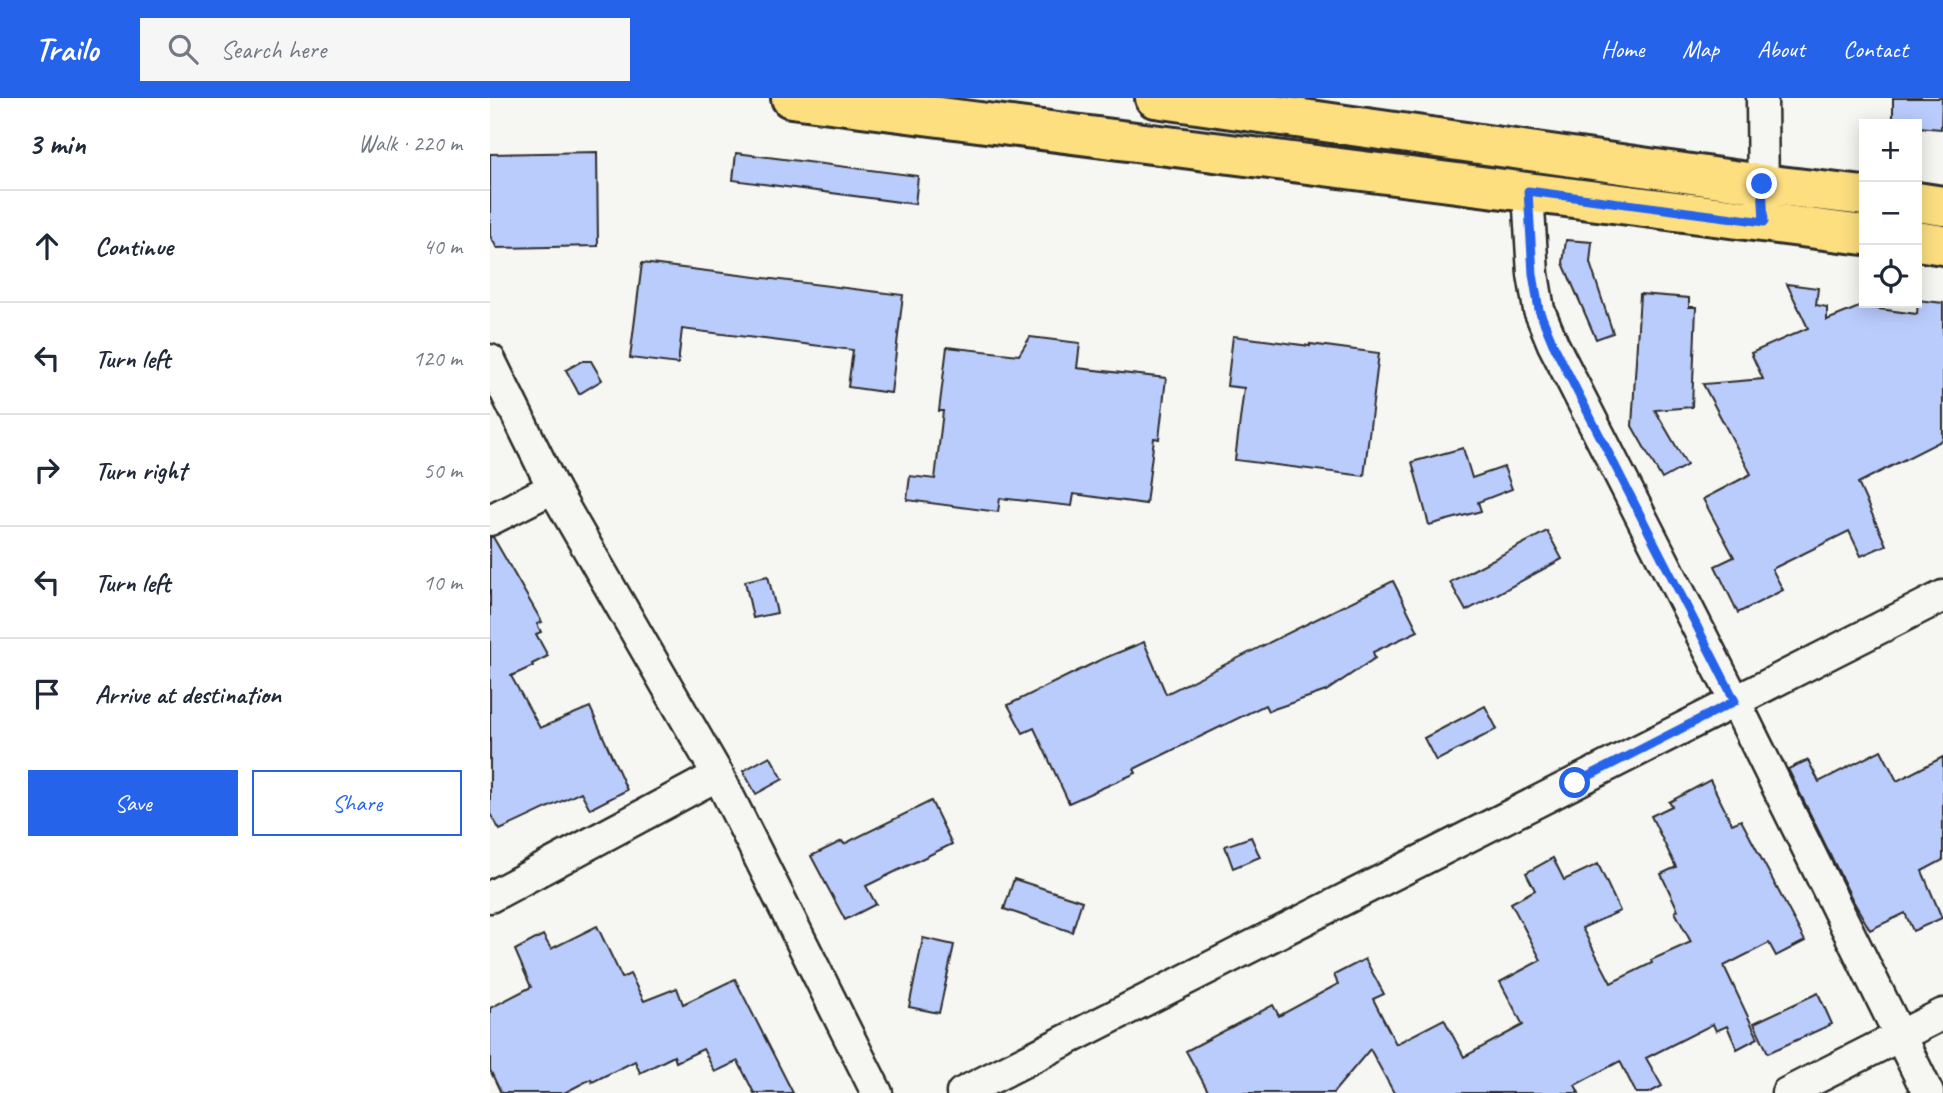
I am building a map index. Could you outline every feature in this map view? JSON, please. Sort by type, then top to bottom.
[{"type":"main road","points":[[790,98],[1859,233]]},
{"type":"main road","points":[[1155,98],[1859,195]]},
{"type":"main road","points":[[1922,203],[1943,206]]},
{"type":"main road","points":[[1922,242],[1943,245]]},
{"type":"street","points":[[1762,98],[1764,222]]},
{"type":"street","points":[[1528,191],[1533,274],[1539,310],[1928,1093]]},
{"type":"street","points":[[490,360],[553,488],[718,775],[877,1093]]},
{"type":"street","points":[[490,520],[553,488]]},
{"type":"street","points":[[962,1093],[1943,596]]},
{"type":"street","points":[[490,897],[718,775]]},
{"type":"street","points":[[1787,1093],[1943,1014]]},
{"type":"building","points":[[1893,98],[1942,98],[1941,129],[1922,127],[1922,119],[1893,119]]},
{"type":"building","points":[[597,152],[598,246],[497,248],[490,236],[490,154]]},
{"type":"building","points":[[736,153],[918,176],[915,204],[733,180]]},
{"type":"building","points":[[1566,240],[1592,242],[1590,263],[1613,333],[1596,339],[1563,263]]},
{"type":"building","points":[[642,263],[903,295],[891,393],[848,387],[853,350],[682,329],[678,364],[630,358]]},
{"type":"building","points":[[1787,284],[1818,288],[1816,305],[1827,307],[1827,320],[1859,307],[1917,314],[1917,308],[1922,308],[1922,300],[1943,303],[1943,440],[1858,483],[1886,545],[1861,556],[1849,531],[1772,569],[1783,590],[1738,613],[1715,566],[1734,557],[1703,499],[1751,474],[1703,384],[1763,379],[1751,353],[1808,328]]},
{"type":"building","points":[[1640,294],[1689,298],[1689,307],[1696,307],[1692,407],[1655,410],[1687,465],[1662,479],[1632,426]]},
{"type":"building","points":[[1233,336],[1379,353],[1364,476],[1235,460],[1244,388],[1227,386]]},
{"type":"building","points":[[1030,337],[1080,343],[1077,368],[1166,378],[1159,439],[1154,438],[1146,504],[1074,494],[1072,506],[1000,498],[998,512],[907,500],[910,476],[935,479],[943,411],[939,411],[947,347],[1019,355]]},
{"type":"building","points":[[582,361],[591,361],[602,380],[579,394],[566,370]]},
{"type":"building","points":[[1463,448],[1472,478],[1504,467],[1512,489],[1478,502],[1481,511],[1429,525],[1412,462]]},
{"type":"building","points":[[1547,531],[1562,559],[1466,611],[1450,582]]},
{"type":"building","points":[[490,537],[493,537],[542,622],[537,624],[541,632],[536,634],[548,656],[511,676],[540,728],[590,707],[627,790],[590,809],[581,792],[500,830],[490,814]]},
{"type":"building","points":[[768,576],[777,613],[753,618],[745,581]]},
{"type":"building","points":[[1393,581],[1418,631],[1373,652],[1375,658],[1326,691],[1268,711],[1265,705],[1134,769],[1136,773],[1069,803],[1034,728],[1023,733],[1008,705],[1100,660],[1144,642],[1166,694]]},
{"type":"building","points":[[1485,706],[1497,729],[1436,761],[1424,738]]},
{"type":"building","points":[[1881,750],[1897,781],[1943,757],[1943,860],[1922,871],[1942,918],[1913,931],[1905,913],[1870,930],[1788,769],[1808,760],[1819,782]]},
{"type":"building","points":[[770,756],[783,779],[756,794],[743,771]]},
{"type":"building","points":[[1710,780],[1732,824],[1741,820],[1805,941],[1776,956],[1769,943],[1724,966],[1758,1038],[1737,1049],[1727,1026],[1716,1031],[1713,1024],[1646,1058],[1662,1086],[1649,1093],[1636,1093],[1620,1061],[1575,1085],[1579,1093],[1394,1093],[1370,1049],[1333,1093],[1209,1093],[1186,1051],[1273,1005],[1279,1016],[1338,984],[1334,975],[1365,959],[1384,994],[1373,999],[1396,1044],[1444,1019],[1464,1057],[1523,1025],[1500,982],[1541,960],[1511,903],[1535,890],[1526,873],[1553,858],[1564,880],[1598,864],[1620,911],[1582,928],[1611,983],[1652,963],[1651,960],[1691,942],[1675,912],[1678,910],[1661,874],[1676,867],[1651,816],[1672,806],[1669,802]]},
{"type":"building","points":[[931,801],[952,844],[866,886],[876,904],[845,920],[811,856],[842,841],[844,844]]},
{"type":"building","points":[[1251,837],[1260,857],[1233,868],[1225,846]]},
{"type":"building","points":[[1014,879],[1082,901],[1072,932],[1004,909]]},
{"type":"building","points":[[597,926],[622,978],[630,974],[644,1001],[677,988],[683,1004],[735,979],[793,1093],[754,1093],[738,1061],[715,1072],[703,1049],[676,1062],[674,1056],[640,1073],[635,1061],[564,1093],[501,1093],[490,1070],[490,1008],[531,987],[515,950],[543,935],[551,949]]},
{"type":"building","points":[[923,938],[954,945],[939,1013],[909,1007]]},
{"type":"building","points":[[1818,993],[1832,1024],[1768,1053],[1754,1023]]},
{"type":"route","points":[[1575,783],[1735,701],[1553,344],[1539,310],[1533,274],[1528,191],[1764,222],[1762,184]]}]
